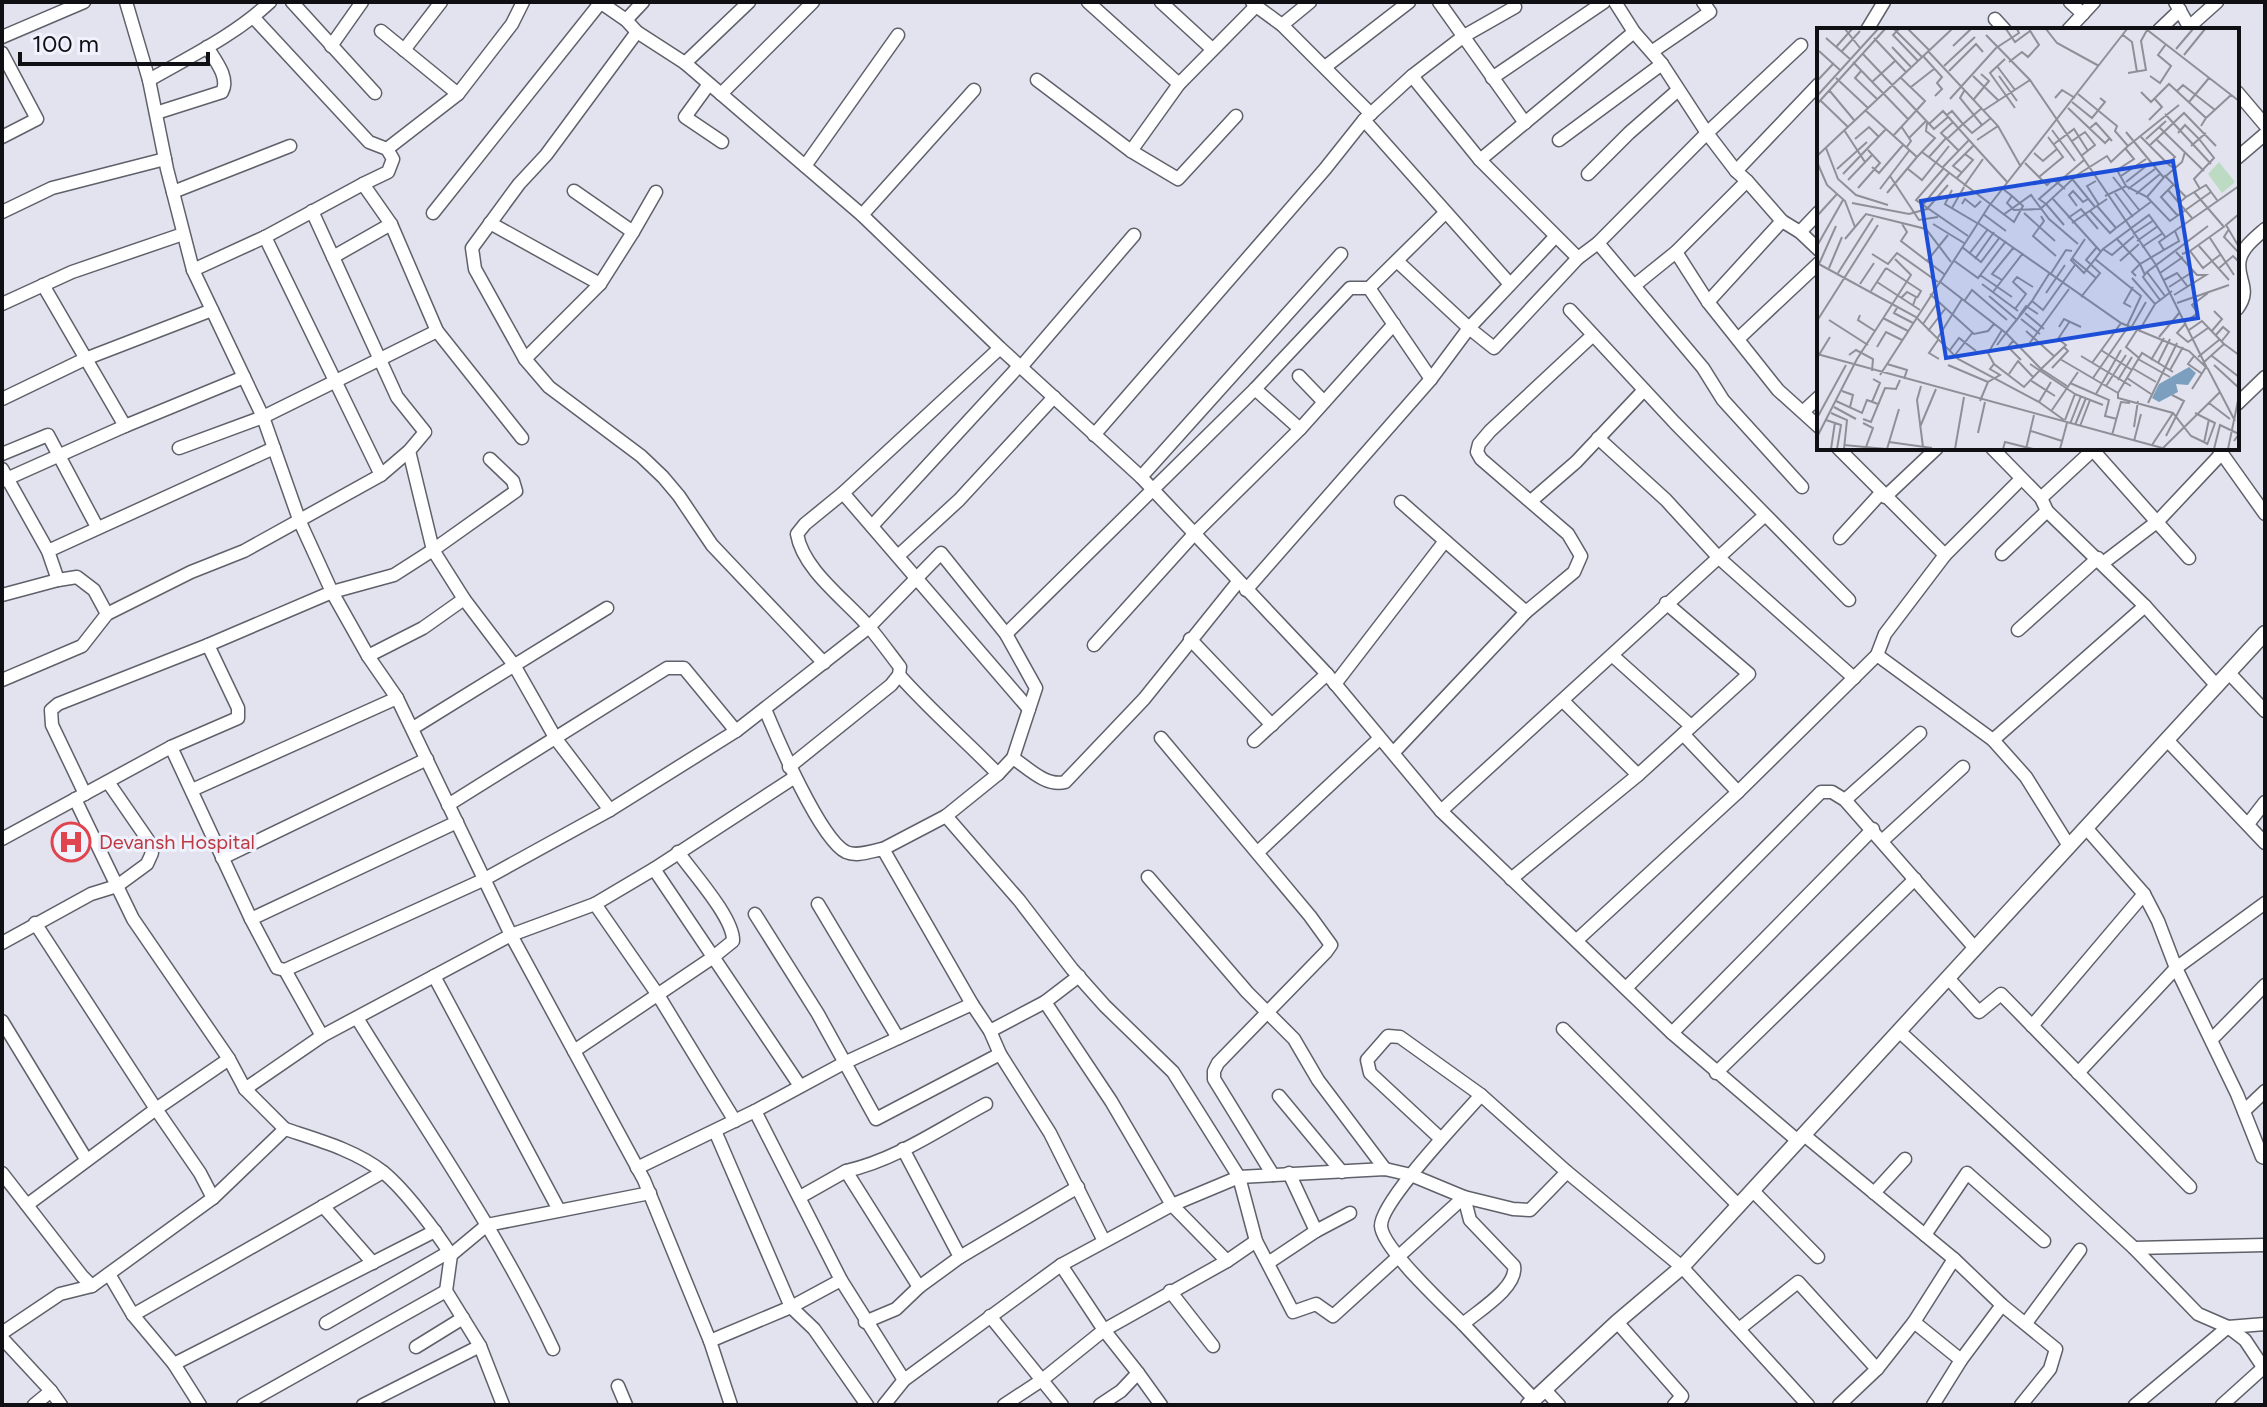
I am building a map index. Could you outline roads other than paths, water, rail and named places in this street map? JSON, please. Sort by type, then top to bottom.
[{"type":"street","points":[[2,37],[84,2]]},
{"type":"street","points":[[126,2],[149,80],[193,270],[263,417],[300,522],[332,592],[413,728],[511,935],[650,1193],[710,1341],[731,1405]]},
{"type":"street","points":[[149,80],[254,18],[270,2]]},
{"type":"street","points":[[292,2],[375,93]]},
{"type":"street","points":[[331,46],[362,2]]},
{"type":"street","points":[[404,50],[441,2]]},
{"type":"street","points":[[387,149],[458,94],[512,24],[523,2]]},
{"type":"street","points":[[433,213],[601,2],[637,32],[685,63],[862,215],[1020,367],[1141,477],[1331,679],[1441,811],[1672,1033],[1716,1073],[1874,1193],[2056,1349],[2050,1369],[2021,1405]]},
{"type":"street","points":[[626,20],[643,2]]},
{"type":"street","points":[[685,63],[749,2]]},
{"type":"street","points":[[721,94],[813,2]]},
{"type":"street","points":[[1088,2],[1179,84]]},
{"type":"street","points":[[1161,2],[1211,48]]},
{"type":"street","points":[[1282,25],[1310,2]]},
{"type":"street","points":[[1325,67],[1409,2]]},
{"type":"street","points":[[1439,2],[1525,123]]},
{"type":"street","points":[[1492,78],[1604,2]]},
{"type":"street","points":[[1615,2],[1736,171],[1782,221],[1817,248]]},
{"type":"street","points":[[1653,51],[1710,12],[1703,2]]},
{"type":"street","points":[[1868,28],[1884,2]]},
{"type":"street","points":[[2070,2],[2083,14]]},
{"type":"street","points":[[2070,28],[2094,2]]},
{"type":"street","points":[[2191,28],[2217,2]]},
{"type":"street","points":[[1131,151],[1179,84],[1254,4],[1282,25],[1325,67],[1445,213],[1509,283]]},
{"type":"street","points":[[2161,28],[2178,6],[2189,28]]},
{"type":"street","points":[[1094,435],[1368,117],[1412,76],[1464,36],[1515,7]]},
{"type":"street","points":[[193,270],[265,237],[388,172],[393,159],[387,149],[369,142],[254,18]]},
{"type":"street","points":[[1995,19],[2003,28]]},
{"type":"street","points":[[381,31],[458,94]]},
{"type":"street","points":[[637,32],[472,248],[475,269],[525,359],[549,387],[641,456],[663,477],[712,545],[824,663]]},
{"type":"street","points":[[1480,160],[1634,32]]},
{"type":"street","points":[[805,166],[898,35]]},
{"type":"street","points":[[1397,261],[1494,348],[1578,258],[1598,243],[1707,133],[1801,45]]},
{"type":"street","points":[[156,113],[222,92],[224,77],[207,47]]},
{"type":"street","points":[[2,53],[7,73],[37,119],[2,137]]},
{"type":"street","points":[[1559,140],[1662,64]]},
{"type":"street","points":[[1412,76],[1480,160],[1578,258]]},
{"type":"street","points":[[1037,80],[1131,151],[1178,179],[1236,116]]},
{"type":"street","points":[[709,84],[685,117],[722,142]]},
{"type":"street","points":[[1736,171],[1817,86]]},
{"type":"street","points":[[862,215],[974,90]]},
{"type":"street","points":[[1588,174],[1677,91]]},
{"type":"street","points":[[2239,94],[2265,125]]},
{"type":"street","points":[[2239,156],[2265,134]]},
{"type":"street","points":[[173,192],[290,146]]},
{"type":"street","points":[[2,212],[52,188],[165,159]]},
{"type":"street","points":[[1635,285],[1676,252],[1747,181]]},
{"type":"street","points":[[363,184],[391,224],[437,331],[522,438]]},
{"type":"street","points":[[574,191],[633,232]]},
{"type":"street","points":[[525,359],[600,284],[656,192]]},
{"type":"street","points":[[2,680],[82,646],[107,614],[138,597],[244,551],[381,475],[409,451],[425,432],[397,397],[312,211]]},
{"type":"street","points":[[1006,634],[1255,389],[1350,288],[1369,288],[1445,213]]},
{"type":"street","points":[[1800,232],[1817,214]]},
{"type":"street","points":[[1708,302],[1782,221]]},
{"type":"street","points":[[490,223],[600,284]]},
{"type":"street","points":[[333,257],[391,224]]},
{"type":"street","points":[[2239,306],[2244,300],[2240,259],[2247,246],[2265,229]]},
{"type":"street","points":[[2,304],[72,272],[183,234]]},
{"type":"street","points":[[872,526],[1020,367],[1134,235]]},
{"type":"street","points":[[265,237],[381,475]]},
{"type":"street","points":[[1013,758],[1047,781],[1056,784],[1065,782],[1144,699],[1190,639],[1431,379],[1469,328],[1509,283],[1555,237]]},
{"type":"street","points":[[1598,243],[1703,368],[1723,400],[1802,487]]},
{"type":"street","points":[[1676,252],[1708,302],[1778,390],[1817,425]]},
{"type":"street","points":[[1141,477],[1341,254]]},
{"type":"street","points":[[1738,339],[1817,265]]},
{"type":"street","points":[[43,285],[125,426]]},
{"type":"street","points":[[1369,288],[1431,379]]},
{"type":"street","points":[[2,399],[85,359],[212,310]]},
{"type":"street","points":[[1570,310],[1764,516],[1849,600]]},
{"type":"street","points":[[1094,645],[1195,533],[1300,429],[1394,324]]},
{"type":"street","points":[[179,448],[263,417],[437,331]]},
{"type":"street","points":[[1394,752],[1526,612],[1574,572],[1581,556],[1568,534],[1481,459],[1477,452],[1479,444],[1593,335]]},
{"type":"street","points":[[245,1089],[322,1036],[511,935],[595,904],[654,869],[792,772],[891,685],[899,675],[900,667],[869,627],[807,561],[797,534],[1000,348]]},
{"type":"street","points":[[1299,376],[1324,402]]},
{"type":"street","points":[[58,580],[48,551],[4,476],[59,456],[244,377]]},
{"type":"street","points":[[2239,402],[2265,377]]},
{"type":"street","points":[[1255,389],[1300,429]]},
{"type":"street","points":[[1531,501],[1576,462],[1644,390]]},
{"type":"street","points":[[898,556],[959,500],[1054,397]]},
{"type":"street","points":[[1804,411],[1817,399]]},
{"type":"street","points":[[2,454],[48,435],[97,527]]},
{"type":"street","points":[[1598,438],[1666,500],[1719,558],[1854,678]]},
{"type":"street","points":[[48,551],[274,448]]},
{"type":"street","points":[[1840,450],[1945,555]]},
{"type":"street","points":[[1840,538],[1935,450]]},
{"type":"street","points":[[1994,450],[2041,498],[2047,511],[2145,606],[2217,686]]},
{"type":"street","points":[[2041,498],[2092,450]]},
{"type":"street","points":[[2094,450],[2189,558]]},
{"type":"street","points":[[2018,630],[2100,561],[2158,521],[2220,450],[2265,514]]},
{"type":"street","points":[[409,451],[433,550],[464,599],[514,665],[556,739],[610,810]]},
{"type":"street","points":[[490,459],[513,481],[516,491],[394,575],[332,592],[58,704],[51,710],[52,725],[133,919],[229,1059],[245,1089],[285,1129],[336,1145],[383,1172],[435,1231],[450,1253],[446,1291],[480,1346],[503,1405]]},
{"type":"street","points":[[1577,940],[1738,792],[1877,655],[1885,634],[1945,555],[2021,479]]},
{"type":"street","points":[[2255,501],[2265,490]]},
{"type":"street","points":[[843,493],[1029,709]]},
{"type":"street","points":[[1401,502],[1526,612]]},
{"type":"street","points":[[2002,554],[2047,511]]},
{"type":"street","points":[[1441,811],[1764,516]]},
{"type":"street","points":[[1254,741],[1331,679],[1445,541]]},
{"type":"street","points":[[171,747],[251,919],[277,968],[285,970],[483,880],[610,810],[736,731],[869,627],[941,553],[1006,634],[1036,688],[1013,758],[998,774],[946,816],[883,849],[860,854],[847,853],[835,844],[792,772],[765,709]]},
{"type":"street","points":[[2,595],[77,577],[94,590],[107,614]]},
{"type":"street","points":[[368,656],[423,628],[464,599]]},
{"type":"street","points":[[1511,879],[1638,775],[1749,674],[1666,603]]},
{"type":"street","points":[[1993,740],[2145,606]]},
{"type":"street","points":[[413,728],[607,608]]},
{"type":"street","points":[[1536,1398],[1617,1322],[1682,1267],[2265,633]]},
{"type":"street","points":[[1190,639],[1272,725]]},
{"type":"street","points":[[4,833],[171,747],[238,718],[238,708],[208,645]]},
{"type":"street","points":[[1877,655],[1993,740],[2026,777],[2069,846]]},
{"type":"street","points":[[1613,656],[1687,730],[1738,792]]},
{"type":"street","points":[[448,805],[667,668],[684,668],[736,731]]},
{"type":"street","points":[[2229,673],[2265,711]]},
{"type":"street","points":[[899,675],[998,774]]},
{"type":"street","points":[[192,790],[397,698]]},
{"type":"street","points":[[1563,701],[1638,775]]},
{"type":"street","points":[[1845,800],[1920,733]]},
{"type":"street","points":[[1161,738],[1258,852],[1331,945],[1218,1063],[1214,1071],[1214,1079],[1273,1175]]},
{"type":"street","points":[[1258,852],[1379,739]]},
{"type":"street","points":[[2167,740],[2265,843]]},
{"type":"street","points":[[222,858],[427,759]]},
{"type":"street","points":[[1882,841],[1963,767]]},
{"type":"street","points":[[2,943],[91,894],[117,886],[147,864],[152,853],[148,840],[108,782]]},
{"type":"street","points":[[1626,988],[1821,792],[1832,792],[1845,800],[1974,947]]},
{"type":"street","points":[[2248,824],[2265,802]]},
{"type":"street","points":[[946,816],[1019,900],[1079,976],[1173,1072],[1239,1177],[1256,1241],[1293,1312],[1316,1304],[1333,1316],[1464,1197]]},
{"type":"street","points":[[251,919],[457,822]]},
{"type":"street","points":[[1672,1033],[1873,829]]},
{"type":"street","points":[[2087,829],[2144,894],[2265,1158]]},
{"type":"street","points":[[883,849],[990,1031],[1000,1054],[1050,1133],[1104,1241]]},
{"type":"street","points":[[574,1051],[733,941],[733,932],[678,852]]},
{"type":"street","points":[[654,869],[800,1086]]},
{"type":"street","points":[[1148,877],[1294,1039],[1318,1080],[1385,1169]]},
{"type":"street","points":[[1716,1073],[1915,879]]},
{"type":"street","points":[[2032,1026],[2144,894]]},
{"type":"street","points":[[2078,1073],[2176,968],[2265,903]]},
{"type":"street","points":[[595,904],[658,995],[735,1121]]},
{"type":"street","points":[[818,904],[898,1038]]},
{"type":"street","points":[[755,914],[818,1014],[876,1119],[1000,1054]]},
{"type":"street","points":[[35,923],[200,1173],[213,1198]]},
{"type":"street","points":[[285,970],[322,1036]]},
{"type":"street","points":[[434,976],[559,1210]]},
{"type":"street","points":[[990,1031],[1045,1002],[1079,976]]},
{"type":"street","points":[[1948,978],[1979,1012],[2001,994],[2190,1187]]},
{"type":"street","points":[[2212,1039],[2265,985]]},
{"type":"street","points":[[1045,1002],[1111,1101],[1172,1205],[1227,1261]]},
{"type":"street","points":[[637,1168],[755,1111],[844,1063],[972,1004]]},
{"type":"street","points":[[357,1018],[487,1225],[553,1349]]},
{"type":"street","points":[[4,1029],[86,1159]]},
{"type":"street","points":[[1563,1029],[1739,1206]]},
{"type":"street","points":[[1900,1032],[2134,1248],[2198,1314],[2228,1327],[2245,1340],[2264,1369],[2222,1405]]},
{"type":"street","points":[[1441,1139],[1370,1073],[1367,1060],[1388,1036],[1400,1037],[1481,1095],[1567,1172],[1682,1267],[1808,1405]]},
{"type":"street","points":[[27,1205],[86,1159],[229,1059]]},
{"type":"street","points":[[2244,1111],[2265,1091]]},
{"type":"street","points":[[1481,1095],[1411,1175],[1384,1213],[1380,1224],[1383,1235],[1397,1256],[1536,1398],[1559,1405]]},
{"type":"street","points":[[1279,1096],[1342,1172]]},
{"type":"street","points":[[800,1197],[846,1171],[865,1167],[903,1149],[986,1104]]},
{"type":"street","points":[[755,1111],[841,1280],[904,1380]]},
{"type":"street","points":[[61,1405],[4,1329],[60,1294],[92,1286],[109,1274],[213,1198],[285,1129]]},
{"type":"street","points":[[715,1131],[791,1307],[814,1329],[867,1405]]},
{"type":"street","points":[[903,1149],[960,1257]]},
{"type":"street","points":[[1874,1193],[1905,1159]]},
{"type":"street","points":[[884,1405],[904,1380],[1061,1265],[1172,1205],[1239,1177],[1385,1169],[1411,1175],[1464,1197],[1530,1210],[1567,1172]]},
{"type":"street","points":[[846,1171],[919,1287]]},
{"type":"street","points":[[133,1315],[383,1172]]},
{"type":"street","points":[[2,1173],[92,1286]]},
{"type":"street","points":[[1289,1173],[1316,1231]]},
{"type":"street","points":[[1925,1235],[1967,1173],[2044,1241]]},
{"type":"street","points":[[865,1322],[896,1309],[919,1287],[960,1257],[1078,1187]]},
{"type":"street","points":[[1753,1191],[1818,1257]]},
{"type":"street","points":[[326,1323],[450,1253],[487,1225],[650,1193]]},
{"type":"street","points":[[1463,1324],[1508,1287],[1515,1272],[1506,1256],[1470,1220],[1464,1197]]},
{"type":"street","points":[[323,1206],[373,1263]]},
{"type":"street","points":[[1268,1263],[1350,1213]]},
{"type":"street","points":[[174,1364],[435,1231]]},
{"type":"street","points":[[1004,1405],[1042,1380],[1104,1330],[1227,1261],[1256,1241]]},
{"type":"street","points":[[2134,1248],[2265,1245]]},
{"type":"street","points":[[2026,1323],[2080,1250]]},
{"type":"street","points":[[1839,1405],[1877,1369],[1914,1322],[1954,1259]]},
{"type":"street","points":[[1061,1265],[1104,1330],[1161,1405]]},
{"type":"street","points":[[109,1274],[133,1315],[174,1364],[200,1405]]},
{"type":"street","points":[[710,1341],[791,1307],[841,1280]]},
{"type":"street","points":[[1739,1329],[1798,1282],[1877,1369]]},
{"type":"street","points":[[243,1405],[446,1291]]},
{"type":"street","points":[[1170,1291],[1213,1346]]},
{"type":"street","points":[[1933,1405],[1961,1360],[2002,1305]]},
{"type":"street","points":[[990,1316],[1062,1405]]},
{"type":"street","points":[[416,1347],[463,1318]]},
{"type":"street","points":[[1617,1322],[1682,1396],[1674,1405]]},
{"type":"street","points":[[1914,1322],[1961,1360]]},
{"type":"street","points":[[2135,1405],[2228,1327],[2265,1324]]},
{"type":"street","points":[[363,1405],[480,1346]]},
{"type":"street","points":[[1100,1405],[1121,1391],[1138,1373]]},
{"type":"street","points":[[618,1386],[626,1405]]},
{"type":"street","points":[[34,1405],[51,1391]]},
{"type":"place","name":"Devansh Hospital","points":[[71,842]]}]
